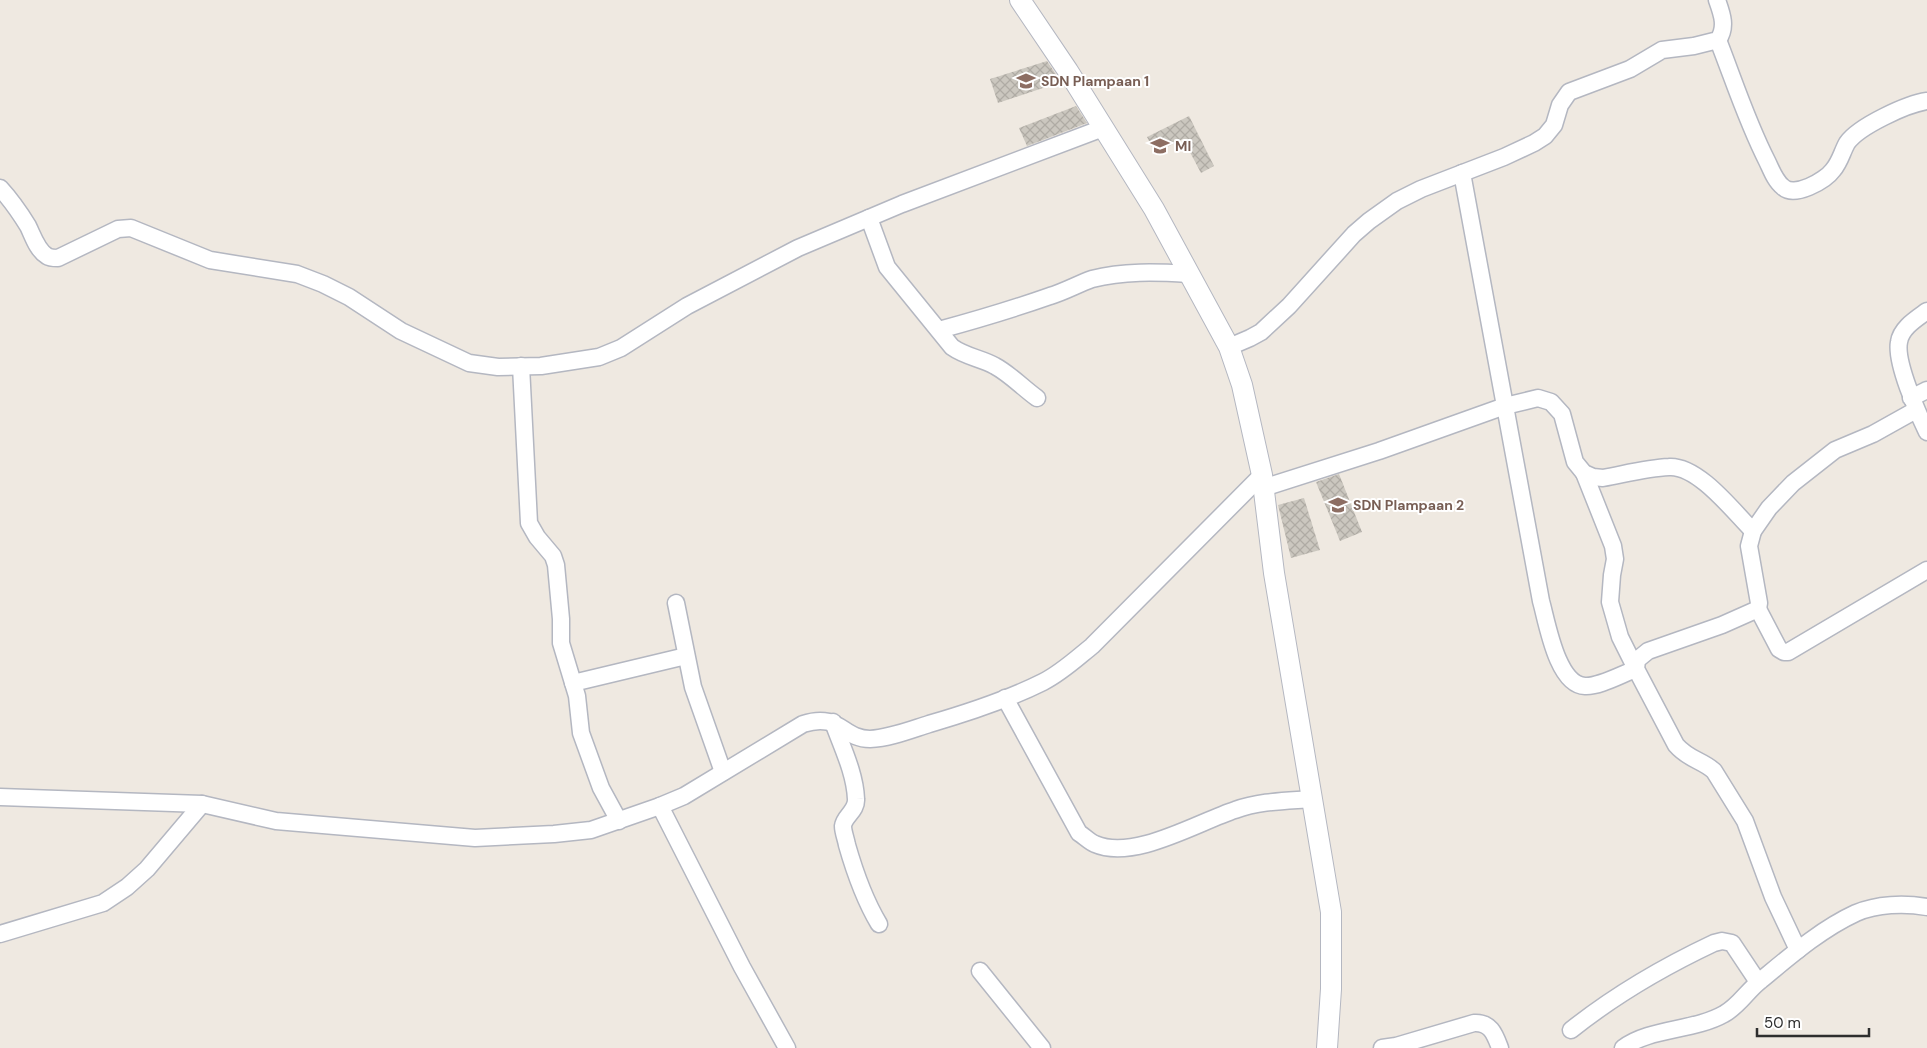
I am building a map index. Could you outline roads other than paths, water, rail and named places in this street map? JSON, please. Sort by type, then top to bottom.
[{"type":"street","points":[[1020,0],[1052,46],[1154,209],[1229,347],[1246,400],[1263,481],[1274,573],[1298,706],[1311,799],[1325,869],[1331,912],[1331,989],[1327,1048]]},
{"type":"street","points":[[1229,347],[1250,338],[1267,326],[1288,306],[1336,252],[1369,221],[1397,201],[1421,188],[1534,143],[1545,136],[1554,125],[1564,98],[1573,90],[1630,69],[1662,50],[1694,46],[1718,40],[1724,32],[1724,21],[1717,0]]},
{"type":"street","points":[[1718,40],[1756,139],[1783,188],[1791,191],[1799,190],[1825,179],[1837,165],[1847,144],[1860,130],[1909,106],[1927,101]]},
{"type":"street","points":[[0,188],[10,199],[28,226],[38,246],[47,256],[52,258],[58,258],[118,229],[131,228],[210,260],[297,274],[349,297],[402,331],[469,363],[498,366],[541,366],[599,357],[614,351],[686,306],[798,248],[869,218],[1103,128]]},
{"type":"street","points":[[1462,173],[1541,601],[1556,658],[1565,674],[1574,682],[1584,686],[1636,669]]},
{"type":"street","points":[[869,218],[887,267],[952,347],[965,355],[984,360],[999,368],[1037,398]]},
{"type":"street","points":[[939,330],[1052,296],[1092,279],[1129,273],[1188,274]]},
{"type":"street","points":[[1927,311],[1909,325],[1898,343],[1913,404],[1927,432]]},
{"type":"street","points":[[522,366],[529,523],[537,537],[553,556],[556,565],[561,619],[561,643],[577,696],[581,733],[602,788],[619,821]]},
{"type":"street","points":[[1927,390],[1913,404],[1873,434],[1835,450],[1819,461],[1781,494],[1753,531],[1749,546],[1759,603],[1758,609],[1779,649],[1788,652],[1927,570]]},
{"type":"street","points":[[0,797],[202,804],[276,822],[475,838],[591,830],[684,796],[803,724],[815,720],[833,722],[860,738],[885,738],[959,715],[1044,682],[1092,646],[1263,481],[1379,451],[1505,406],[1538,398],[1551,402],[1562,414],[1575,462],[1584,473],[1613,546],[1615,559],[1610,602],[1620,637],[1676,745],[1684,754],[1709,766],[1714,771],[1741,813],[1773,896],[1798,950]]},
{"type":"street","points":[[1584,473],[1593,477],[1603,478],[1670,467],[1689,471],[1701,479],[1753,531]]},
{"type":"street","points":[[676,603],[693,687],[723,772]]},
{"type":"street","points":[[1636,669],[1637,660],[1648,651],[1722,625],[1758,609]]},
{"type":"street","points":[[573,683],[686,656]]},
{"type":"street","points":[[1005,698],[1079,833],[1095,844],[1118,848],[1140,845],[1167,837],[1235,810],[1263,802],[1311,799]]},
{"type":"street","points":[[833,722],[855,787],[855,807],[844,822],[844,831],[851,861],[866,902],[879,924]]},
{"type":"street","points":[[0,934],[103,903],[127,887],[147,868],[202,804]]},
{"type":"street","points":[[660,806],[742,967],[787,1048]]},
{"type":"street","points":[[1624,1048],[1637,1040],[1700,1024],[1724,1014],[1737,1005],[1758,982],[1798,950],[1856,913],[1896,905],[1927,907]]},
{"type":"street","points":[[1571,1030],[1593,1012],[1627,989],[1714,943],[1732,943],[1758,982]]},
{"type":"street","points":[[980,971],[1042,1048]]},
{"type":"street","points":[[1382,1048],[1396,1046],[1474,1023],[1482,1023],[1489,1027],[1500,1048]]},
{"type":"place","name":"SDN Plampaan 1","points":[[1026,81]]},
{"type":"place","name":"MI","points":[[1160,146]]},
{"type":"place","name":"SDN Plampaan 2","points":[[1338,505]]}]
